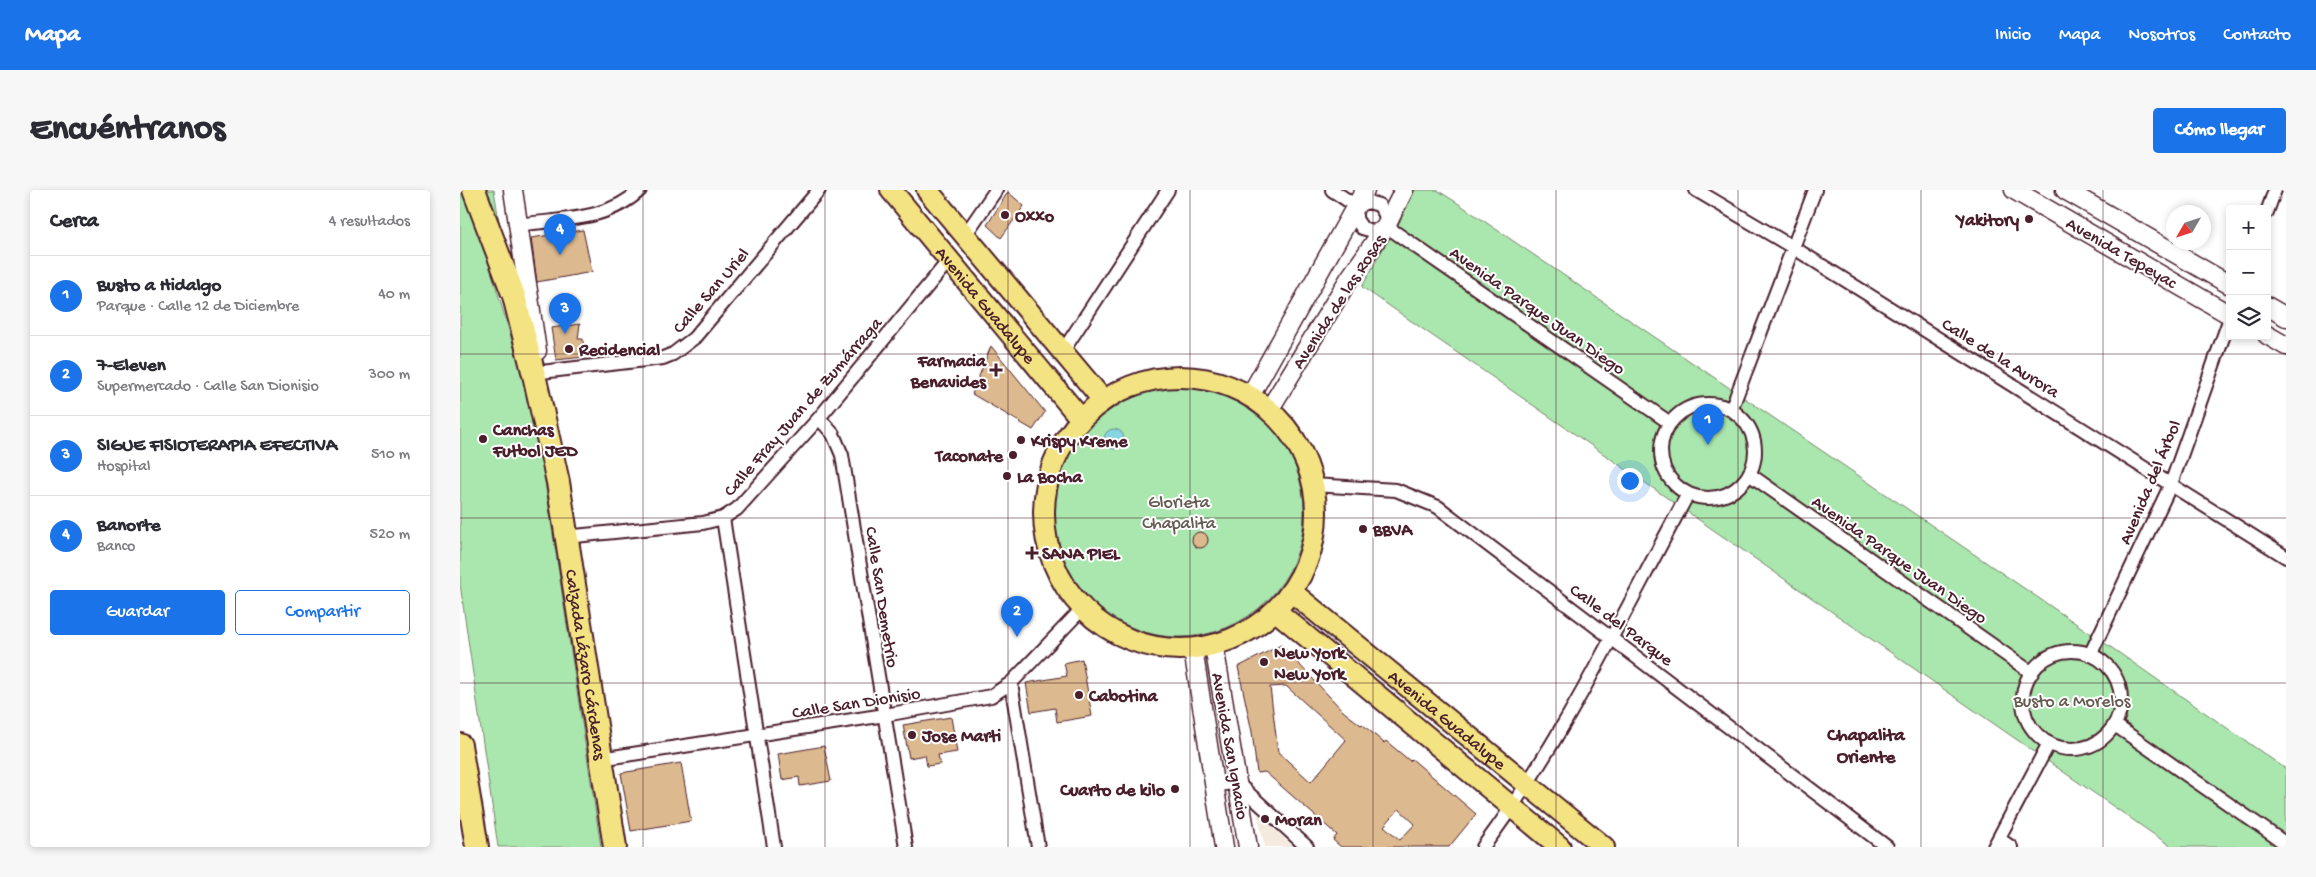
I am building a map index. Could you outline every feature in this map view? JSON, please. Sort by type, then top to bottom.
[{"type":"highway","name":"Calzada Lázaro Cárdenas","points":[[474,190],[514,296],[536,379],[558,482],[565,538],[615,847]]},
{"type":"highway","points":[[460,745],[463,780],[477,847]]},
{"type":"main road","name":"Avenida Guadalupe","points":[[891,190],[1081,419]]},
{"type":"main road","name":"Avenida Guadalupe","points":[[927,190],[1103,400]]},
{"type":"main road","points":[[1176,377],[1201,378],[1226,385],[1250,396],[1270,410],[1298,444],[1314,485],[1316,513],[1314,541],[1306,568],[1292,592],[1258,626],[1237,638],[1214,646],[1193,649],[1159,648],[1133,641],[1103,625],[1070,594],[1053,560],[1044,523],[1049,477],[1056,455],[1067,436],[1081,419],[1103,400],[1126,388],[1150,380],[1176,377]]},
{"type":"main road","name":"Avenida Guadalupe","points":[[1292,592],[1604,847]]},
{"type":"main road","name":"Avenida Guadalupe","points":[[1276,610],[1560,847]]},
{"type":"street","name":"Calzada Lázaro Cárdenas","points":[[513,190],[558,482]]},
{"type":"street","points":[[518,225],[605,212],[627,202],[640,190]]},
{"type":"street","name":"Calle San Uriel","points":[[541,372],[663,358],[673,354],[694,338],[819,190]]},
{"type":"street","points":[[965,235],[996,190]]},
{"type":"street","points":[[1063,351],[1168,190]]},
{"type":"street","points":[[1332,190],[1356,206]]},
{"type":"street","name":"Avenida de las Rosas","points":[[1250,396],[1365,190]]},
{"type":"street","name":"Avenida de las Rosas","points":[[1270,410],[1349,279],[1386,226],[1404,190]]},
{"type":"street","name":"Calle de la Aurora","points":[[1696,190],[1794,248],[2286,556]]},
{"type":"street","points":[[1731,410],[1815,190]]},
{"type":"street","name":"Avenida Tepeyac","points":[[2065,190],[2226,283]]},
{"type":"street","points":[[2270,205],[2275,190]]},
{"type":"street","name":"Avenida Tepeyac","points":[[2023,192],[2226,314]]},
{"type":"street","points":[[1368,202],[1379,205],[1385,214],[1386,226],[1373,231],[1362,228],[1356,219],[1356,206],[1368,202]]},
{"type":"street","name":"Avenida Parque Juan Diego","points":[[1386,226],[1670,423]]},
{"type":"street","name":"Calle Fray Juan de Zumárraga","points":[[565,538],[703,523],[723,518],[750,497],[819,418],[950,259]]},
{"type":"street","points":[[2271,308],[2286,317]]},
{"type":"street","name":"Avenida del Árbol","points":[[2090,655],[2171,484],[2226,327]]},
{"type":"street","points":[[2271,337],[2286,346]]},
{"type":"street","points":[[1713,404],[1731,410],[1747,424],[1752,433],[1755,454],[1749,474],[1736,489],[1727,494],[1708,498],[1688,494],[1672,481],[1662,462],[1662,442],[1670,423],[1684,410],[1693,406],[1713,404]]},
{"type":"street","name":"Calle San Demetrio","points":[[819,418],[833,434],[842,455],[906,847]]},
{"type":"street","name":"Avenida Parque Juan Diego","points":[[1749,474],[2032,673]]},
{"type":"street","name":"Calle del Parque","points":[[1314,485],[1396,490],[1438,507],[1887,847]]},
{"type":"street","points":[[1483,847],[1543,761],[1688,494]]},
{"type":"street","points":[[723,518],[774,847]]},
{"type":"street","name":"Calle San Dionisio","points":[[600,759],[885,715],[991,696],[1011,683],[1083,608]]},
{"type":"street","name":"Avenida San Ignacio","points":[[1214,646],[1248,847]]},
{"type":"street","name":"Avenida San Ignacio","points":[[1193,649],[1224,847]]},
{"type":"street","points":[[2080,652],[2090,655],[2105,665],[2116,679],[2121,702],[2115,725],[2102,739],[2086,747],[2067,749],[2049,743],[2034,730],[2025,712],[2024,691],[2032,673],[2048,658],[2058,654],[2080,652]]},
{"type":"street","points":[[1011,683],[1038,847]]},
{"type":"street","points":[[2115,725],[2286,844]]},
{"type":"street","points":[[2011,847],[1996,843],[2049,743]]},
{"type":"street","points":[[1215,786],[1236,782],[1307,847]]},
{"type":"shaded area","points":[[1257,813],[1293,847],[1265,847]]},
{"type":"green space","points":[[460,190],[467,190],[522,374],[543,469],[601,847],[498,847],[460,584]]},
{"type":"green space","points":[[486,190],[494,190],[503,246]]},
{"type":"green space","name":"Busto a Morelos","points":[[1415,190],[1437,190],[1456,202],[2112,648],[2286,769],[2286,847],[2172,847],[1362,287]]},
{"type":"green space","name":"Glorieta Chapalita","points":[[1179,387],[1203,390],[1227,397],[1248,408],[1267,424],[1283,443],[1294,464],[1301,488],[1304,512],[1301,536],[1294,560],[1283,581],[1267,600],[1248,616],[1227,627],[1203,634],[1179,637],[1155,634],[1131,627],[1110,616],[1091,600],[1075,581],[1064,560],[1057,536],[1054,512],[1057,488],[1064,464],[1075,443],[1091,424],[1110,408],[1131,397],[1155,390]]},
{"type":"water","points":[[1114,429],[1121,432],[1124,439],[1121,446],[1114,449],[1107,446],[1104,439],[1107,432]]},
{"type":"building","name":"Oxxo","points":[[1008,192],[1024,206],[1001,238],[987,225]]},
{"type":"building","points":[[583,230],[592,272],[537,282],[531,238]]},
{"type":"building","points":[[580,324],[578,339],[583,339],[584,357],[556,360],[551,328]]},
{"type":"building","name":"Farmacia Benavides","points":[[991,346],[1045,412],[1033,430],[972,394]]},
{"type":"building","points":[[1197,532],[1203,532],[1208,537],[1206,546],[1197,548],[1192,543],[1192,537]]},
{"type":"building","points":[[1281,645],[1344,712],[1362,724],[1384,743],[1386,741],[1410,761],[1412,759],[1476,814],[1449,847],[1341,847],[1333,840],[1337,835],[1265,772],[1257,773],[1252,732],[1238,667]],"holes":[[[1286,686],[1346,740],[1311,782],[1278,752],[1270,687]],[[1399,809],[1415,824],[1400,840],[1384,826]]]},
{"type":"building","points":[[1082,659],[1092,716],[1057,722],[1055,708],[1031,712],[1026,683],[1067,676],[1064,663]]},
{"type":"building","points":[[951,717],[957,752],[938,755],[940,764],[927,766],[925,755],[909,758],[903,725]]},
{"type":"building","points":[[824,746],[831,781],[800,786],[799,777],[782,780],[778,754]]},
{"type":"building","points":[[681,763],[691,821],[631,831],[621,773]]},
{"type":"place","name":"Oxxo","points":[[1005,215]]},
{"type":"place","name":"Yakitory","points":[[2029,219]]},
{"type":"place","name":"Banorte","points":[[560,255]]},
{"type":"place","name":"SIGUE FISIOTERAPIA EFECTIVA","points":[[565,334]]},
{"type":"place","name":"Recidencial","points":[[569,349]]},
{"type":"place","name":"Farmacia Benavides","points":[[996,370]]},
{"type":"place","name":"Canchas Futbol JED","points":[[483,439]]},
{"type":"place","name":"Krispy Kreme","points":[[1021,440]]},
{"type":"place","name":"Busto a Hidalgo","points":[[1708,445]]},
{"type":"place","name":"Taconate","points":[[1013,455]]},
{"type":"place","name":"La Bocha","points":[[1007,476]]},
{"type":"place","name":"BBVA","points":[[1363,529]]},
{"type":"place","name":"SANA PIEL","points":[[1032,553]]},
{"type":"place","name":"7-Eleven","points":[[1017,637]]},
{"type":"place","name":"New York New York","points":[[1264,662]]},
{"type":"place","name":"Cabotina","points":[[1079,695]]},
{"type":"place","name":"Jose Marti","points":[[912,735]]},
{"type":"place","name":"Cuarto de kilo","points":[[1175,789]]},
{"type":"place","name":"Moran","points":[[1265,819]]},
{"type":"district","name":"Chapalita Oriente","points":[[1866,744]]}]
